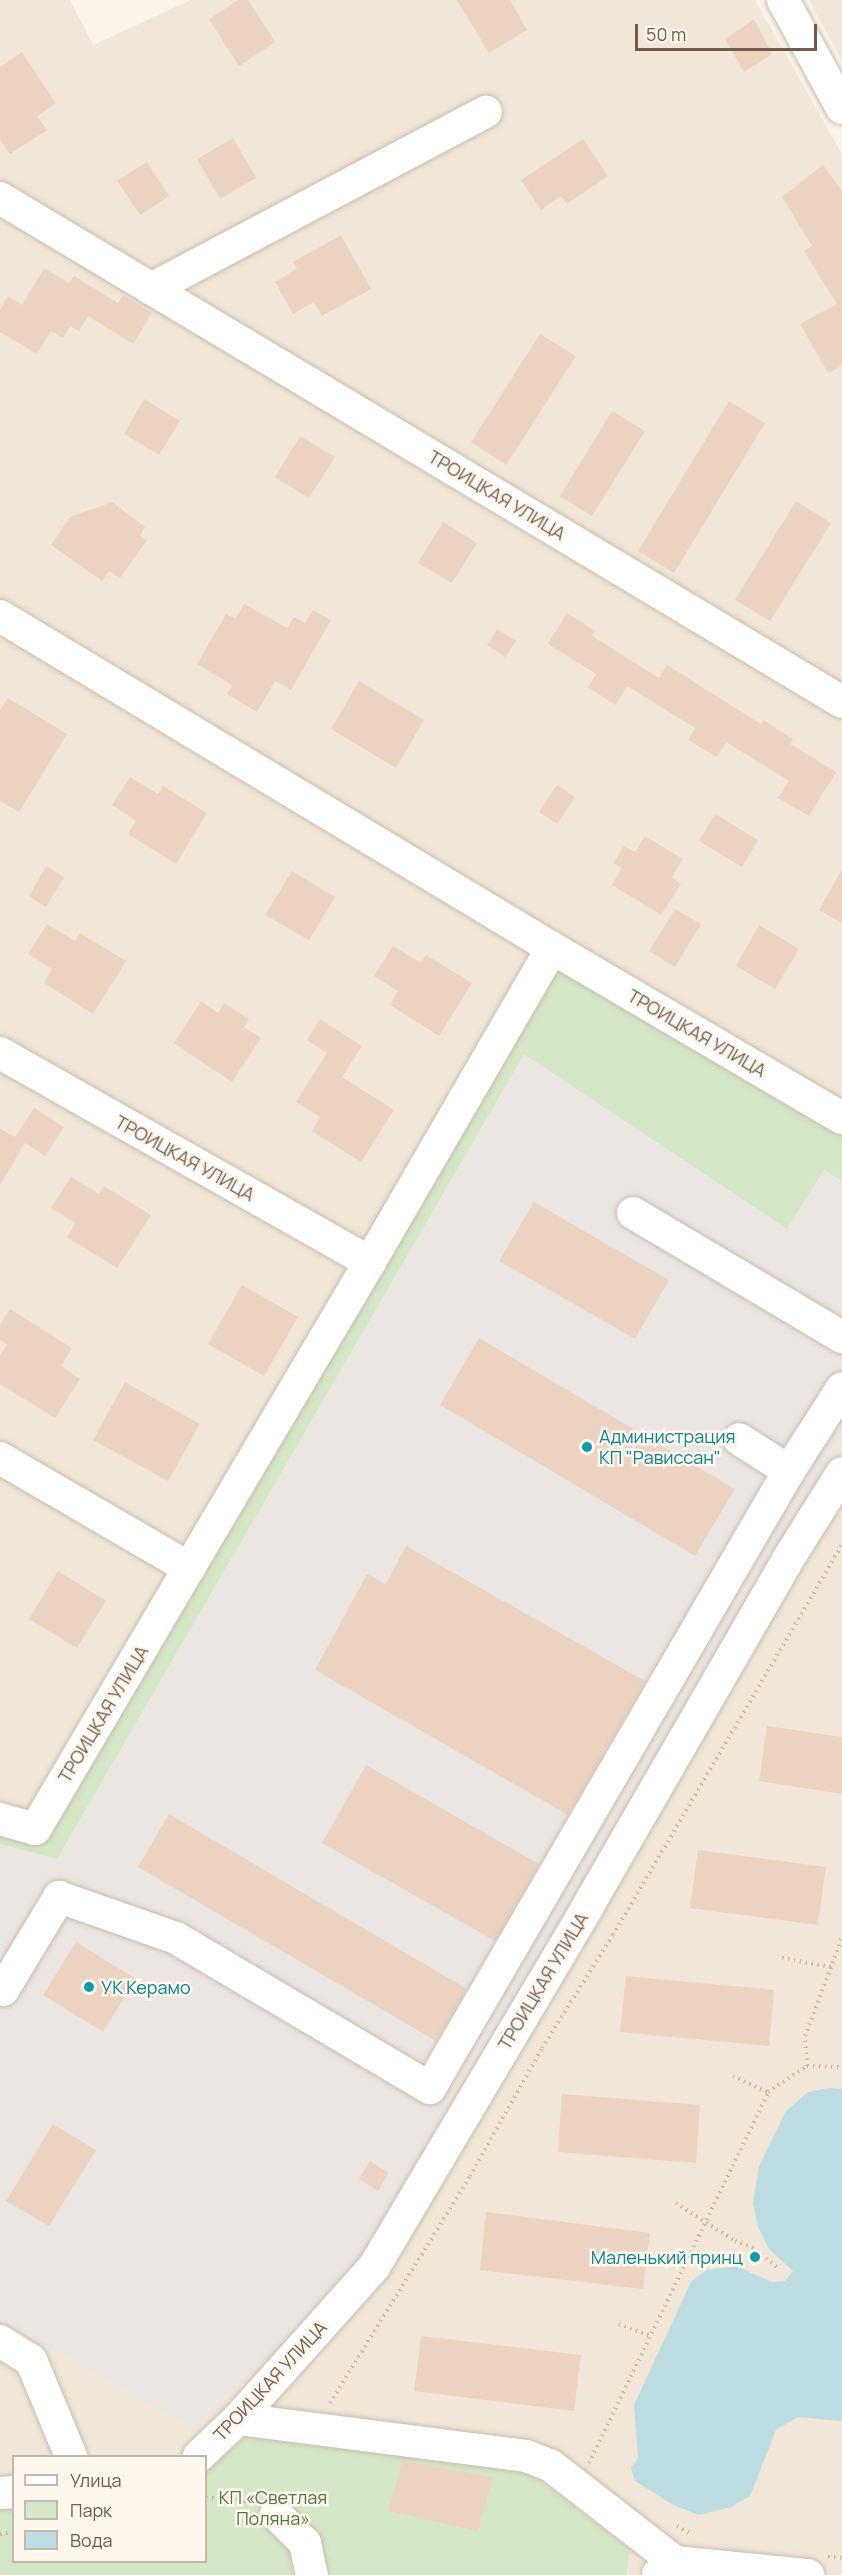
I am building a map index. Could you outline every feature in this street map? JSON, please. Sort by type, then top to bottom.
[{"type":"street","points":[[783,0],[842,108]]},
{"type":"street","points":[[151,289],[486,112]]},
{"type":"street","name":"ТРОИЦКАЯ УЛИЦА","points":[[0,198],[842,702]]},
{"type":"street","name":"ТРОИЦКАЯ УЛИЦА","points":[[0,616],[552,948],[842,1118]]},
{"type":"street","name":"ТРОИЦКАЯ УЛИЦА","points":[[0,1819],[35,1829],[370,1262],[552,948]]},
{"type":"street","name":"ТРОИЦКАЯ УЛИЦА","points":[[0,1053],[370,1262]]},
{"type":"street","points":[[633,1213],[842,1337]]},
{"type":"street","points":[[3,1989],[59,1897],[176,1938],[430,2088],[789,1471],[842,1388]]},
{"type":"street","points":[[739,1439],[789,1471]]},
{"type":"street","points":[[0,1458],[189,1568]]},
{"type":"street","name":"ТРОИЦКАЯ УЛИЦА","points":[[201,2455],[238,2419],[374,2267],[842,1473]]},
{"type":"street","points":[[0,2341],[31,2361],[70,2455]]},
{"type":"street","points":[[238,2419],[526,2456],[550,2466],[666,2569],[814,2565]]},
{"type":"street","points":[[276,2514],[304,2543],[312,2575]]},
{"type":"path","points":[[315,2429],[470,2176],[542,2048],[613,1935],[842,1544]]},
{"type":"path","points":[[807,2066],[806,2036],[842,1938]]},
{"type":"path","points":[[782,1958],[831,1967]]},
{"type":"path","points":[[589,2463],[707,2223],[768,2092],[807,2066],[842,2067]]},
{"type":"path","points":[[733,2076],[768,2092]]},
{"type":"path","points":[[676,2203],[735,2241],[752,2247],[779,2269]]},
{"type":"path","points":[[619,2324],[651,2336]]},
{"type":"path","points":[[550,2466],[589,2463],[598,2470]]},
{"type":"path","points":[[207,2498],[238,2499],[276,2514]]},
{"type":"path","points":[[670,2522],[698,2538]]},
{"type":"path","points":[[814,2565],[842,2558]]},
{"type":"shaded area","points":[[0,0],[70,0],[93,45],[191,0],[755,0],[842,154],[842,1181],[824,1170],[245,1534],[57,1859],[0,1844]]},
{"type":"shaded area","points":[[809,0],[842,0],[842,61]]},
{"type":"shaded area","points":[[524,1053],[787,1228],[824,1170],[842,1181],[842,1436],[369,2256],[195,2431],[0,2319],[0,1844],[57,1859]]},
{"type":"shaded area","points":[[842,1436],[842,2575],[627,2575],[630,2549],[246,2437],[207,2471],[207,2455],[12,2455],[12,2509],[0,2510],[0,2319],[195,2431],[588,1879]]},
{"type":"green space","points":[[567,969],[842,1130],[842,1181],[824,1170],[787,1229],[524,1054],[57,1859],[0,1844],[0,1832],[42,1844],[551,972]]},
{"type":"green space","name":"КП «Светлая Поляна»","points":[[245,2437],[523,2468],[630,2549],[627,2575],[0,2575],[0,2510],[12,2509],[12,2563],[207,2563],[207,2471]]},
{"type":"water","points":[[829,2088],[842,2089],[842,2421],[798,2417],[776,2430],[750,2496],[731,2507],[699,2515],[673,2505],[635,2481],[631,2468],[638,2458],[634,2405],[691,2282],[706,2270],[736,2266],[772,2282],[785,2281],[793,2271],[769,2249],[758,2227],[753,2203],[759,2166],[786,2111],[808,2092]]},
{"type":"building","points":[[238,0],[248,0],[275,42],[239,66],[209,19]]},
{"type":"building","points":[[457,0],[510,0],[527,30],[489,53]]},
{"type":"building","points":[[754,19],[772,54],[744,72],[725,39]]},
{"type":"building","points":[[22,52],[56,103],[37,116],[47,130],[10,154],[0,139],[0,67]]},
{"type":"building","points":[[233,138],[256,178],[220,199],[197,159]]},
{"type":"building","points":[[583,139],[608,176],[567,204],[561,196],[541,210],[521,180]]},
{"type":"building","points":[[147,162],[169,196],[140,215],[117,181]]},
{"type":"building","points":[[823,165],[842,191],[842,366],[828,373],[800,324],[837,304],[804,251],[812,246],[782,197]]},
{"type":"building","points":[[341,235],[371,289],[322,316],[314,302],[293,314],[275,282],[297,269],[293,262]]},
{"type":"building","points":[[44,268],[69,283],[74,276],[118,303],[123,295],[152,313],[133,344],[88,316],[79,331],[70,326],[63,338],[51,331],[37,354],[0,332],[0,310],[8,296],[22,305]]},
{"type":"building","points":[[540,334],[576,356],[506,465],[471,442]]},
{"type":"building","points":[[144,399],[180,421],[159,455],[124,434]]},
{"type":"building","points":[[729,401],[765,423],[674,573],[638,551]]},
{"type":"building","points":[[612,411],[645,431],[592,516],[560,496]]},
{"type":"building","points":[[300,436],[335,457],[309,498],[275,477]]},
{"type":"building","points":[[796,501],[831,523],[770,621],[735,600]]},
{"type":"building","points":[[112,502],[145,527],[140,536],[147,540],[120,578],[109,571],[102,581],[51,545],[70,517]]},
{"type":"building","points":[[443,522],[477,543],[452,583],[418,563]]},
{"type":"building","points":[[244,604],[287,628],[294,617],[305,623],[313,610],[331,620],[291,690],[275,681],[257,712],[227,694],[232,685],[197,664],[226,614],[235,619]]},
{"type":"building","points":[[567,613],[595,631],[592,636],[659,678],[667,665],[761,724],[763,720],[793,739],[790,744],[836,772],[809,816],[778,798],[789,781],[726,742],[717,757],[688,740],[695,728],[627,686],[615,705],[588,687],[596,674],[548,644]]},
{"type":"building","points":[[497,629],[516,641],[505,657],[487,645]]},
{"type":"building","points":[[359,681],[424,720],[396,768],[331,729]]},
{"type":"building","points":[[8,698],[67,734],[19,812],[0,801],[0,710]]},
{"type":"building","points":[[130,777],[158,794],[163,786],[207,813],[176,864],[128,834],[136,821],[112,805]]},
{"type":"building","points":[[557,785],[575,797],[557,824],[539,812]]},
{"type":"building","points":[[715,814],[758,840],[742,867],[699,841]]},
{"type":"building","points":[[645,836],[683,859],[672,877],[681,884],[661,915],[612,885],[622,868],[613,863],[624,846],[635,852]]},
{"type":"building","points":[[46,866],[64,877],[46,907],[29,896]]},
{"type":"building","points":[[842,869],[842,923],[819,910]]},
{"type":"building","points":[[292,871],[335,897],[309,940],[265,915]]},
{"type":"building","points":[[675,909],[701,924],[675,967],[649,951]]},
{"type":"building","points":[[47,924],[75,941],[80,933],[126,961],[93,1014],[44,983],[52,969],[28,954]]},
{"type":"building","points":[[759,925],[799,949],[775,989],[736,966]]},
{"type":"building","points":[[393,946],[421,963],[426,955],[472,983],[439,1036],[390,1005],[398,991],[374,976]]},
{"type":"building","points":[[201,1001],[218,1013],[224,1003],[249,1019],[244,1027],[261,1038],[232,1082],[174,1043]]},
{"type":"building","points":[[320,1019],[362,1046],[342,1077],[394,1110],[361,1162],[312,1131],[320,1117],[296,1102],[327,1053],[307,1040]]},
{"type":"building","points":[[34,1108],[64,1127],[45,1156],[25,1143],[0,1185],[0,1129],[15,1137]]},
{"type":"building","points":[[71,1177],[99,1194],[104,1186],[151,1215],[117,1268],[67,1237],[76,1223],[51,1208]]},
{"type":"building","points":[[534,1202],[669,1280],[635,1339],[499,1261]]},
{"type":"building","points":[[242,1285],[298,1317],[264,1376],[208,1344]]},
{"type":"building","points":[[10,1309],[72,1348],[61,1366],[80,1379],[55,1418],[0,1384],[0,1356],[7,1344],[0,1340],[0,1325]]},
{"type":"building","name":"Администрация КП \"Рависсан\"","points":[[479,1338],[735,1489],[695,1556],[440,1405]]},
{"type":"building","points":[[125,1382],[200,1424],[168,1481],[93,1440]]},
{"type":"building","points":[[406,1546],[645,1681],[568,1815],[315,1670],[367,1574],[386,1584]]},
{"type":"building","points":[[58,1571],[106,1601],[77,1648],[29,1619]]},
{"type":"building","points":[[767,1726],[842,1737],[842,1794],[759,1781]]},
{"type":"building","points":[[366,1765],[539,1864],[495,1941],[322,1843]]},
{"type":"building","points":[[169,1814],[467,1989],[436,2041],[138,1867]]},
{"type":"building","points":[[698,1850],[826,1867],[818,1925],[690,1908]]},
{"type":"building","name":"УК Керамо","points":[[76,1942],[136,1979],[103,2032],[43,1995]]},
{"type":"building","points":[[626,1976],[774,1990],[769,2046],[620,2032]]},
{"type":"building","points":[[562,2094],[700,2105],[696,2163],[558,2152]]},
{"type":"building","points":[[53,2124],[96,2150],[49,2226],[6,2201]]},
{"type":"building","points":[[370,2161],[389,2173],[378,2191],[359,2179]]},
{"type":"building","points":[[486,2212],[650,2233],[643,2289],[480,2270]]},
{"type":"building","points":[[421,2336],[581,2355],[574,2411],[414,2391]]},
{"type":"building","points":[[403,2461],[493,2477],[478,2531],[388,2511]]},
{"type":"place","name":"Администрация КП \"Рависсан\"","points":[[587,1447]]},
{"type":"place","name":"УК Керамо","points":[[89,1987]]},
{"type":"place","name":"Маленький принц","points":[[755,2257]]}]
